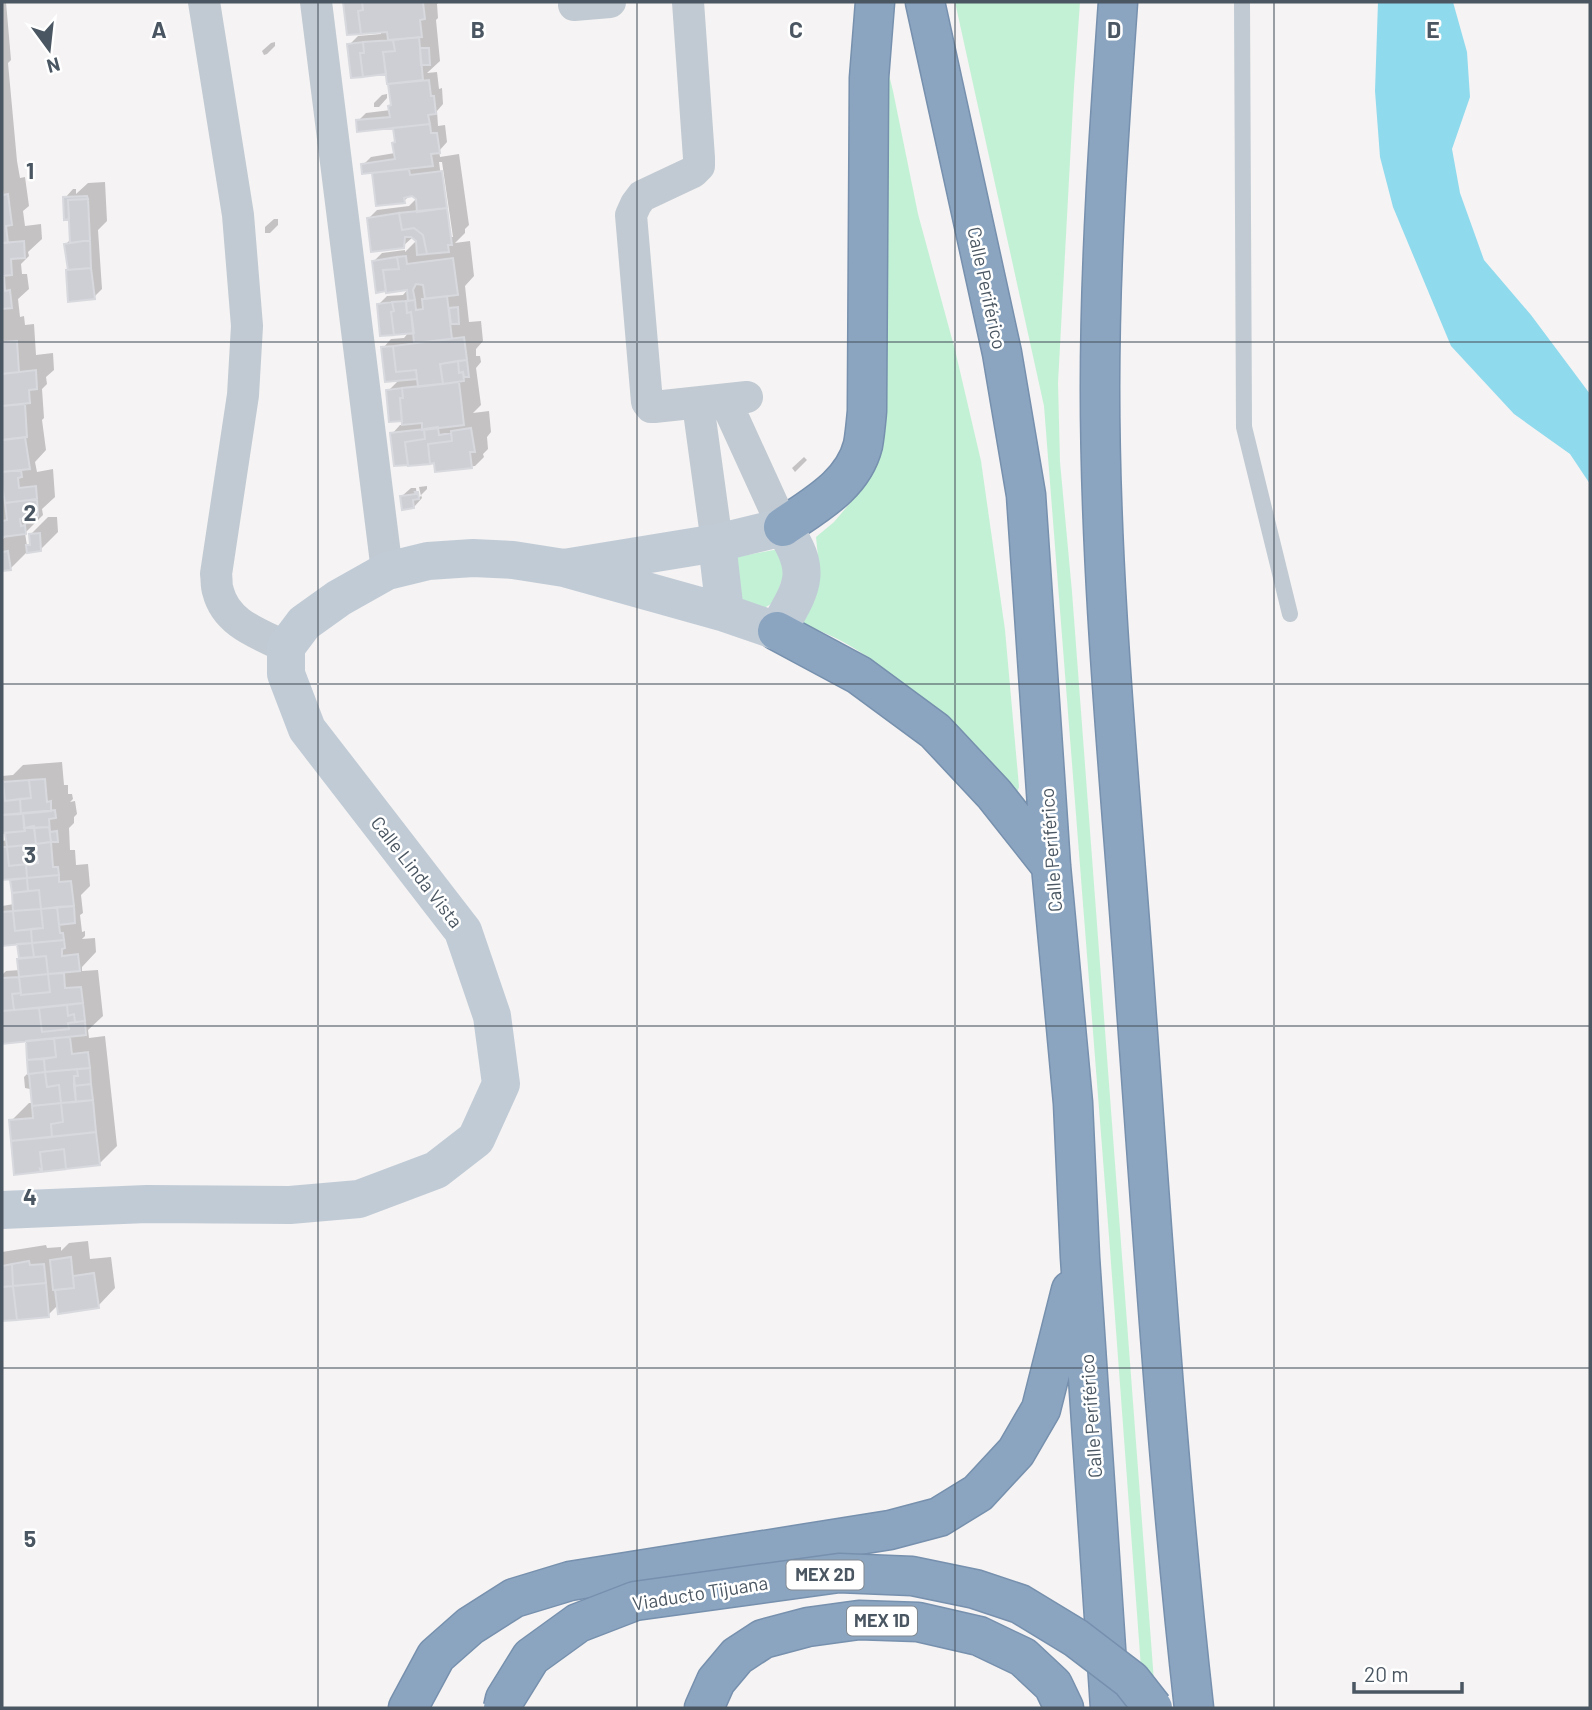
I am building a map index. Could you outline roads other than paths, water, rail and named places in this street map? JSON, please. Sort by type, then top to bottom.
[{"type":"highway","points":[[783,527],[845,480],[856,464],[863,444],[867,411],[869,78],[875,2]]},
{"type":"highway","name":"Calle Periférico","points":[[925,2],[1002,354],[1026,495],[1051,866],[1073,1103],[1080,1257],[1110,1708]]},
{"type":"highway","points":[[1118,2],[1105,201],[1100,388],[1105,573],[1166,1398],[1194,1708]]},
{"type":"highway","points":[[777,631],[859,675],[935,731],[994,794],[1051,866]]},
{"type":"highway","points":[[408,1708],[436,1656],[470,1626],[514,1598],[570,1581],[890,1530],[939,1517],[978,1493],[1016,1452],[1041,1409],[1080,1257]]},
{"type":"highway","name":"Viaducto Tijuana","points":[[503,1708],[505,1699],[531,1657],[578,1623],[635,1601],[839,1573],[912,1576],[975,1589],[1020,1604],[1076,1638],[1131,1680],[1153,1708]]},
{"type":"highway","name":"MEX 1D","points":[[704,1708],[716,1681],[737,1656],[763,1639],[807,1627],[859,1620],[918,1622],[979,1636],[1023,1657],[1053,1685],[1064,1708]]},
{"type":"street","points":[[204,2],[238,215],[247,326],[243,395],[216,574],[218,592],[225,608],[239,624],[286,647],[304,623],[339,598],[387,570],[428,561],[473,558],[513,560],[564,568],[725,613],[777,631],[796,598],[801,582],[801,562],[723,400]]},
{"type":"street","points":[[316,2],[387,570]]},
{"type":"street","points":[[574,5],[610,2]]},
{"type":"street","points":[[688,2],[699,166],[693,172],[642,196],[631,215],[647,402],[654,407],[723,400]]},
{"type":"street","points":[[723,400],[717,543],[725,613]]},
{"type":"street","points":[[564,568],[717,543],[783,527]]},
{"type":"street","name":"Calle Linda Vista","points":[[2,1210],[147,1204],[290,1205],[359,1199],[436,1171],[476,1139],[500,1084],[492,1016],[463,931],[307,729],[286,674],[286,647]]},
{"type":"lane","points":[[1242,2],[1244,427],[1290,614]]},
{"type":"water","points":[[1378,2],[1453,2],[1467,52],[1470,97],[1452,149],[1460,193],[1484,260],[1531,315],[1590,394],[1590,484],[1570,454],[1514,414],[1451,346],[1393,207],[1380,157],[1375,91]]}]
